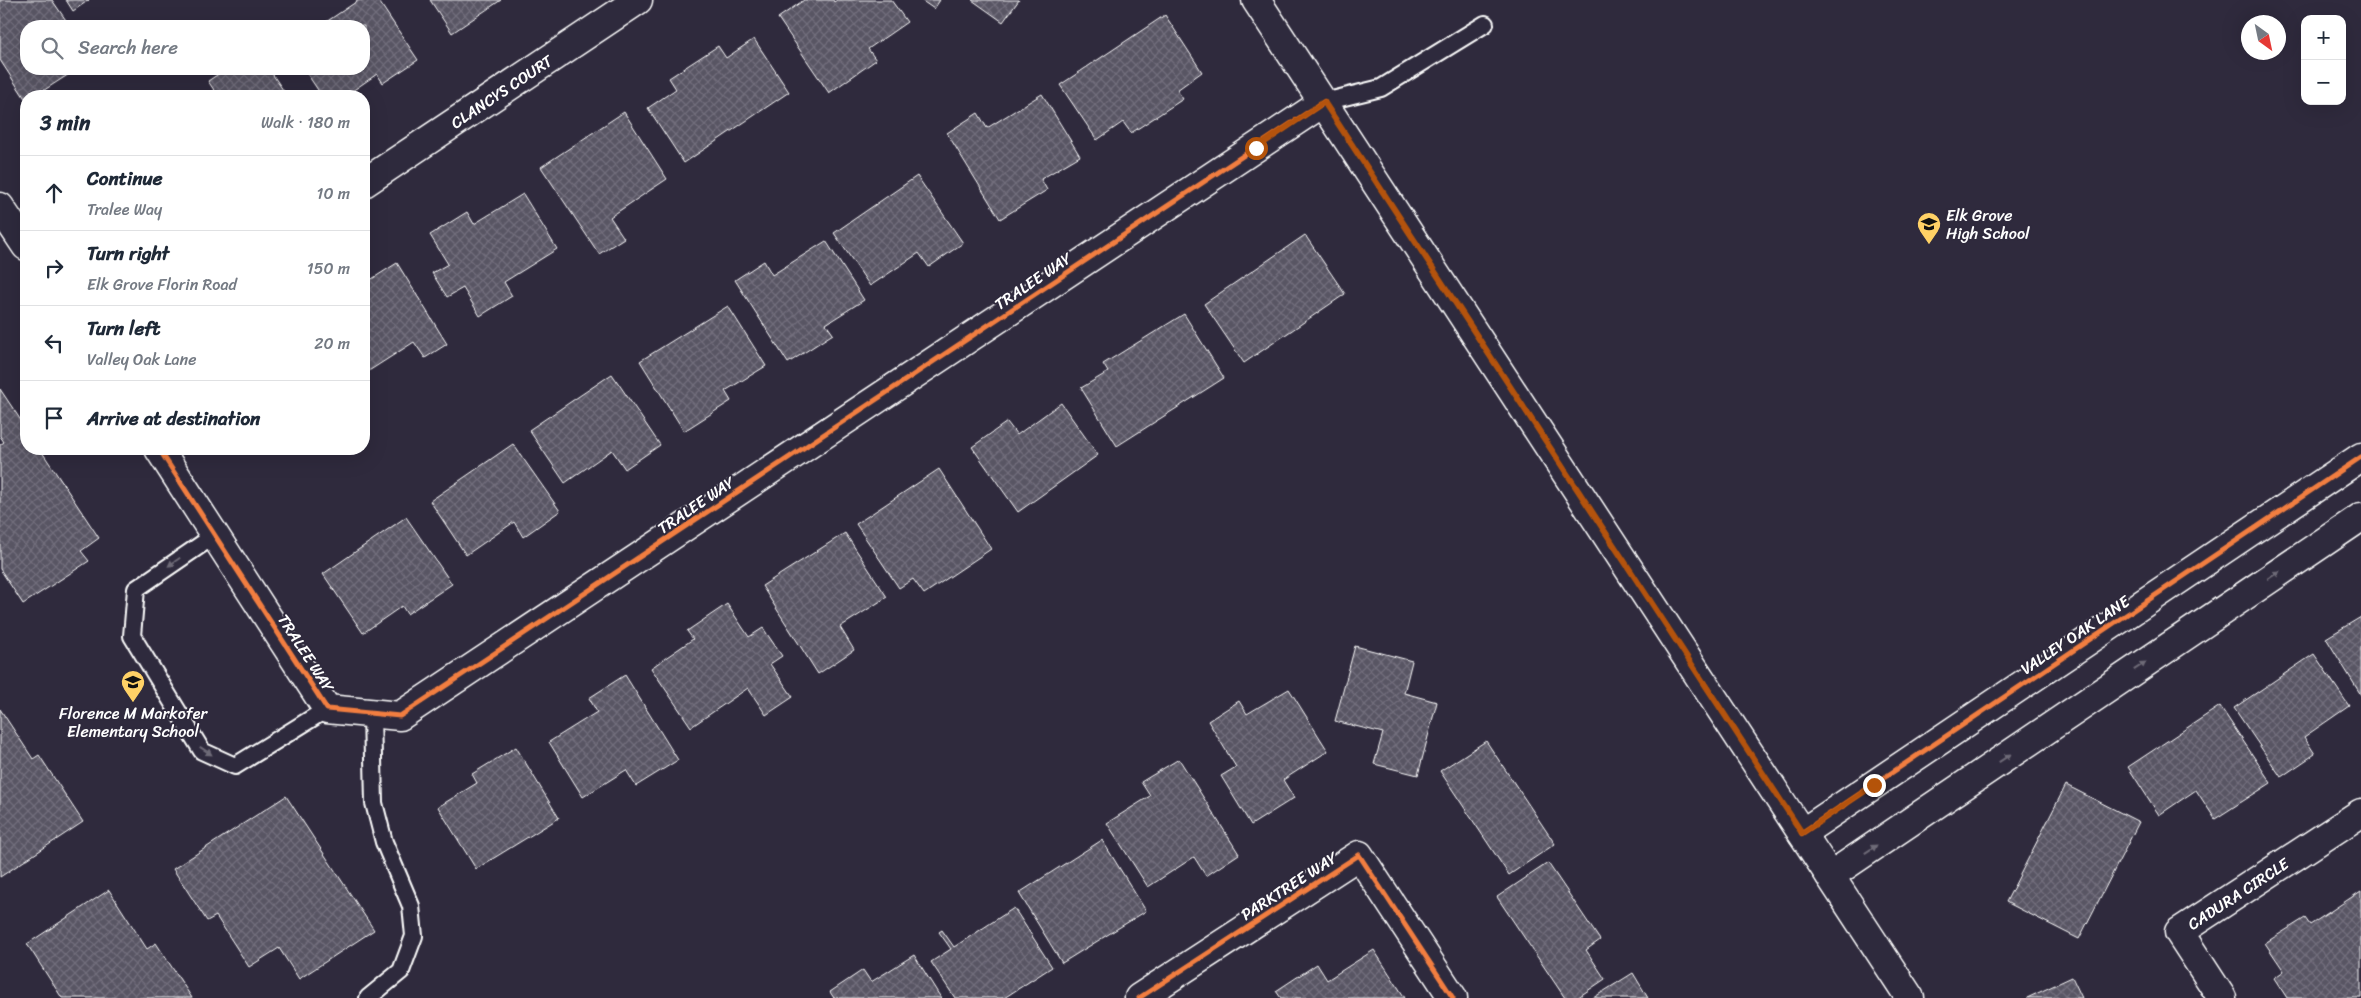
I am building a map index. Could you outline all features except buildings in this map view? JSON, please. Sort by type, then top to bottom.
[{"type":"street","name":"CLANCYS COURT","points":[[370,179],[638,0]]},
{"type":"street","points":[[1256,0],[1910,998]]},
{"type":"street","name":"TRALEE WAY","points":[[163,455],[327,709],[400,716],[1324,102]]},
{"type":"street","points":[[0,207],[20,237]]},
{"type":"street","name":"VALLEY OAK LANE","points":[[1802,833],[2361,457]]},
{"type":"street","points":[[1830,876],[2361,517]]},
{"type":"street","name":"CADURA CIRCLE","points":[[2222,998],[2179,932],[2361,813]]},
{"type":"street","name":"PARKTREE WAY","points":[[1139,998],[1359,855],[1453,998]]},
{"type":"lane","points":[[1324,102],[1381,88],[1485,24]]},
{"type":"lane","points":[[214,534],[136,589],[132,636],[202,751],[235,766],[327,709]]},
{"type":"lane","points":[[368,998],[401,971],[414,936],[411,906],[384,842],[374,803],[372,713]]},
{"type":"cycle path","points":[[163,455],[327,709],[400,716],[1324,102]]},
{"type":"cycle path","points":[[1802,833],[2361,457]]},
{"type":"cycle path","points":[[1139,998],[1359,855],[1453,998]]},
{"type":"place","name":"Elk Grove High School","points":[[1929,245]]},
{"type":"place","name":"Florence M Markofer Elementary School","points":[[133,703]]},
{"type":"route","points":[[1256,148],[1324,102],[1802,833],[1874,785]]}]
